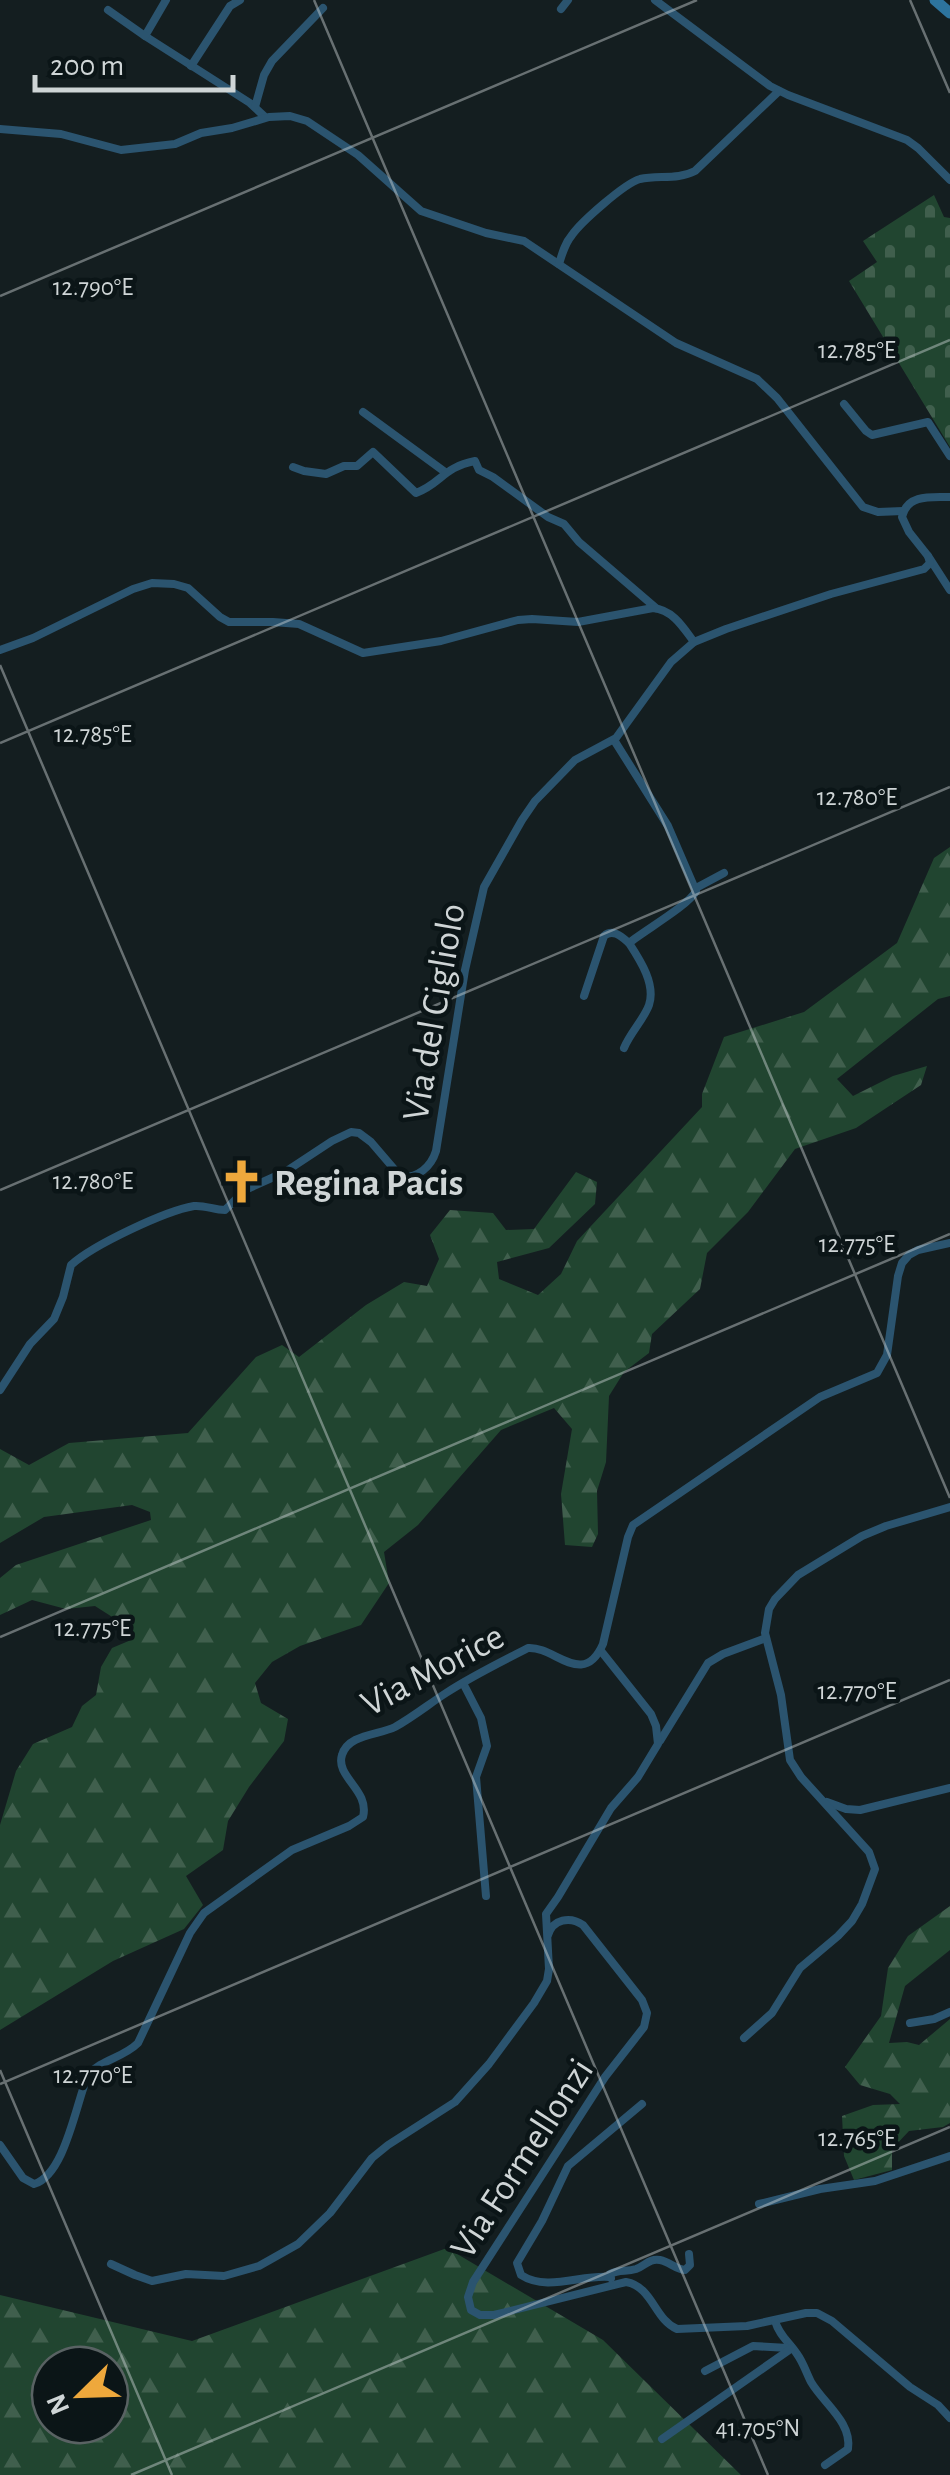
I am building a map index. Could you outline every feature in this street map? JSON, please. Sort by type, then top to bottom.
[{"type":"main road","points":[[935,0],[950,13]]},
{"type":"street","points":[[144,36],[166,0]]},
{"type":"street","points":[[190,66],[230,6],[240,0]]},
{"type":"street","points":[[560,9],[568,0]]},
{"type":"street","points":[[656,0],[779,91],[911,142],[950,180]]},
{"type":"street","points":[[255,107],[272,61],[323,8]]},
{"type":"street","points":[[108,10],[266,118]]},
{"type":"street","points":[[559,264],[574,232],[626,186],[642,179],[683,176],[696,170],[779,91]]},
{"type":"street","points":[[0,129],[61,134],[121,150],[175,144],[198,134],[266,118],[290,116],[311,122],[358,155],[421,212],[518,239],[680,345],[760,381],[861,505],[875,512],[903,511]]},
{"type":"street","points":[[844,404],[872,435],[928,422],[950,456]]},
{"type":"street","points":[[363,412],[445,472]]},
{"type":"street","points":[[293,467],[326,474],[358,465],[373,452],[416,493],[445,472],[475,461],[479,470],[493,476],[548,518],[564,524],[656,608],[671,615],[694,642]]},
{"type":"street","points":[[950,498],[918,499],[908,504],[902,517],[950,590]]},
{"type":"street","name":"Via del Cigliolo","points":[[0,1390],[30,1344],[56,1316],[71,1264],[123,1234],[186,1208],[225,1210],[247,1189],[288,1170],[349,1133],[359,1133],[372,1142],[401,1177],[430,1165],[436,1152],[466,966],[485,883],[525,815],[550,784],[578,757],[614,740],[673,659],[694,642],[838,592],[924,569],[930,565],[928,556]]},
{"type":"street","points":[[0,650],[133,589],[155,583],[188,588],[229,622],[299,624],[363,653],[451,638],[523,620],[574,622],[656,608]]},
{"type":"street","points":[[614,740],[667,823],[696,888],[693,898],[629,943]]},
{"type":"street","points":[[696,888],[724,872]]},
{"type":"street","points":[[584,996],[604,936],[615,933],[629,943],[645,972],[650,995],[648,1008],[624,1048]]},
{"type":"street","points":[[658,1744],[651,1714],[601,1650],[634,1525],[820,1397],[878,1372],[887,1355],[902,1263],[915,1251],[950,1243]]},
{"type":"street","points":[[744,2038],[772,2012],[800,1968],[852,1921],[874,1872],[869,1852],[788,1757],[780,1690],[765,1621],[772,1603],[807,1568],[870,1532],[950,1508]]},
{"type":"street","points":[[111,2264],[150,2280],[189,2274],[224,2276],[259,2266],[298,2244],[333,2210],[372,2158],[452,2104],[480,2075],[545,1985],[549,1970],[548,1910],[611,1808],[638,1778],[708,1663],[766,1638]]},
{"type":"street","name":"Via Morice","points":[[0,2146],[24,2180],[34,2184],[47,2178],[60,2156],[88,2075],[98,2065],[128,2052],[139,2040],[200,1918],[295,1848],[361,1819],[364,1803],[342,1766],[345,1748],[398,1725],[463,1683],[530,1648],[540,1648],[575,1665],[590,1661],[601,1650]]},
{"type":"street","points":[[463,1683],[482,1722],[487,1746],[476,1773],[486,1896]]},
{"type":"street","points":[[823,1801],[862,1810],[950,1788]]},
{"type":"street","name":"Via Formellonzi","points":[[548,1935],[560,1921],[583,1924],[642,2000],[646,2020],[473,2282],[468,2305],[476,2314],[491,2315],[626,2282],[637,2285],[650,2297]]},
{"type":"street","points":[[910,2023],[950,2012]]},
{"type":"street","points":[[642,2104],[566,2168],[540,2226],[517,2263],[522,2276],[533,2281],[556,2282],[601,2276],[638,2280],[668,2325],[677,2329],[747,2326],[810,2312],[825,2316],[950,2418]]},
{"type":"street","points":[[759,2204],[875,2181],[950,2156]]},
{"type":"street","points":[[610,2278],[612,2272],[658,2260],[685,2270],[690,2265],[689,2254]]},
{"type":"street","points":[[775,2321],[779,2333],[843,2424],[848,2438],[848,2449],[826,2465]]},
{"type":"street","points":[[706,2371],[753,2346],[792,2348]]},
{"type":"street","points":[[662,2438],[792,2348]]},
{"type":"green space","points":[[934,195],[944,217],[950,218],[950,447],[849,281],[877,262],[863,241]]},
{"type":"green space","points":[[950,847],[950,996],[938,999],[837,1079],[853,1096],[893,1076],[927,1066],[921,1085],[856,1128],[795,1149],[748,1212],[707,1253],[700,1289],[652,1334],[649,1353],[624,1372],[609,1396],[606,1462],[597,1491],[598,1534],[592,1547],[565,1545],[561,1494],[572,1429],[554,1408],[501,1430],[418,1525],[384,1552],[389,1583],[361,1625],[300,1646],[272,1662],[255,1683],[261,1703],[288,1719],[284,1741],[228,1821],[223,1850],[186,1876],[203,1905],[184,1929],[113,1961],[0,2030],[0,1825],[16,1771],[33,1744],[72,1727],[82,1706],[96,1695],[101,1667],[112,1648],[131,1640],[128,1627],[95,1606],[66,1609],[32,1600],[0,1615],[0,1578],[16,1565],[151,1520],[150,1512],[132,1505],[44,1517],[0,1543],[0,1449],[29,1465],[69,1443],[188,1433],[256,1357],[282,1345],[299,1357],[366,1305],[404,1282],[427,1286],[439,1259],[430,1235],[450,1210],[493,1213],[506,1230],[534,1229],[576,1172],[597,1182],[595,1204],[549,1248],[497,1262],[499,1279],[538,1295],[561,1274],[577,1241],[702,1107],[702,1094],[724,1037],[804,1012],[897,943],[934,858]]},
{"type":"green space","points":[[950,1906],[950,1950],[905,1986],[889,2043],[919,2045],[950,2019],[950,2123],[909,2131],[892,2149],[892,2170],[854,2180],[844,2156],[842,2116],[873,2105],[900,2104],[890,2094],[860,2085],[845,2067],[881,2016],[888,1968],[908,1936]]},
{"type":"green space","points":[[447,2248],[603,2340],[741,2475],[0,2475],[0,2295],[192,2341]]},
{"type":"place","name":"Regina Pacis","points":[[241,1182]]}]
